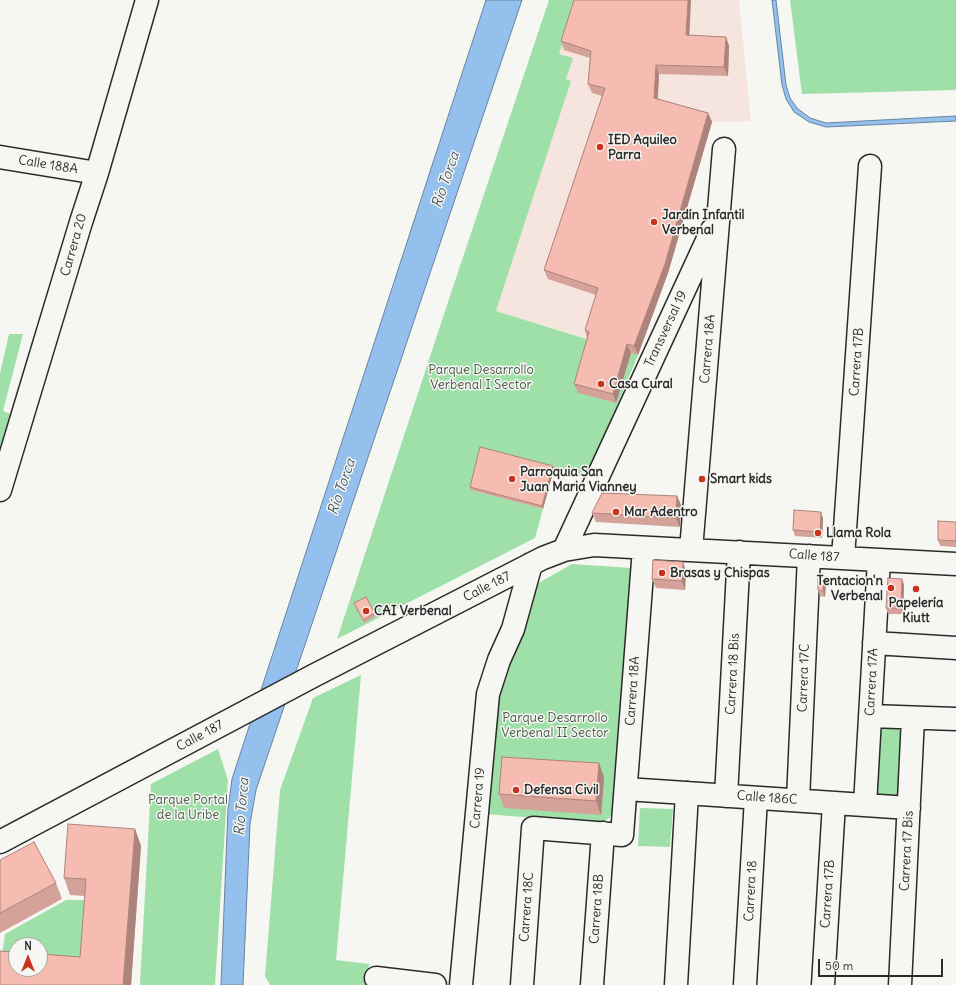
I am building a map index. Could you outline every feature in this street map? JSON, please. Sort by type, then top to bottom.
[{"type":"street","name":"Carrera 20","points":[[0,490],[97,173],[147,0]]},
{"type":"street","name":"Carrera 18A","points":[[691,550],[724,149]]},
{"type":"street","name":"Calle 188A","points":[[0,157],[97,173]]},
{"type":"street","name":"Carrera 17B","points":[[843,558],[870,166]]},
{"type":"street","name":"Transversal 19","points":[[564,550],[719,217]]},
{"type":"street","name":"Calle 187","points":[[0,842],[310,678],[531,564],[564,550],[594,545],[956,564]]},
{"type":"street","name":"Carrera 18A","points":[[612,834],[626,789],[644,548]]},
{"type":"street","name":"Carrera 18 Bis","points":[[726,796],[739,552]]},
{"type":"street","name":"Carrera 17C","points":[[798,800],[809,556]]},
{"type":"street","name":"Carrera 17A","points":[[865,805],[879,560]]},
{"type":"street","name":"Carrera 19","points":[[461,985],[488,694],[492,680],[513,629],[531,564]]},
{"type":"street","points":[[490,585],[502,587],[511,592],[515,602],[517,615]]},
{"type":"street","points":[[874,643],[956,648]]},
{"type":"street","points":[[870,716],[956,719]]},
{"type":"street","name":"Carrera 17 Bis","points":[[900,985],[913,718]]},
{"type":"street","name":"Calle 186C","points":[[626,789],[909,808]]},
{"type":"street","points":[[676,985],[687,793]]},
{"type":"street","name":"Carrera 18","points":[[745,985],[756,798]]},
{"type":"street","name":"Carrera 17B","points":[[823,985],[834,803]]},
{"type":"street","name":"Carrera 18C","points":[[522,985],[533,828],[612,834]]},
{"type":"street","name":"Carrera 18B","points":[[592,985],[612,834]]},
{"type":"street","points":[[376,978],[435,985]]},
{"type":"shaded area","name":"IED Aquileo Parra","points":[[577,0],[739,0],[751,121],[712,122],[662,108],[588,339],[496,311],[571,81],[566,79],[559,54]]},
{"type":"green space","name":"Parque Desarrollo Verbenal I Sector","points":[[549,0],[577,0],[559,54],[573,58],[566,79],[571,81],[496,311],[638,355],[587,478],[482,450],[471,490],[543,509],[535,538],[337,639],[450,296]]},
{"type":"green space","points":[[790,0],[956,0],[956,90],[802,94]]},
{"type":"green space","points":[[9,334],[23,334],[3,411],[10,414],[0,447],[0,373]]},
{"type":"green space","name":"Parque Desarrollo Verbenal II Sector","points":[[572,564],[631,568],[612,812],[610,817],[604,822],[599,823],[485,814],[493,708],[519,641],[537,584]]},
{"type":"green space","points":[[361,675],[336,960],[369,964],[367,985],[270,985],[265,976],[280,790],[313,698]]},
{"type":"green space","points":[[879,728],[905,729],[901,804],[874,802]]},
{"type":"green space","name":"Parque Portal de la Uribe","points":[[218,749],[228,780],[215,985],[140,985],[151,784]]},
{"type":"green space","points":[[640,808],[673,809],[670,847],[638,846]]},
{"type":"green space","points":[[66,900],[86,900],[80,967],[48,965],[48,937],[8,937],[8,961],[1,961],[5,934]]},
{"type":"water","name":"Río Torca","points":[[486,0],[522,0],[256,790],[250,824],[243,985],[221,985],[228,809],[232,779]]},
{"type":"water","points":[[772,0],[776,0],[786,85],[790,98],[797,108],[810,118],[826,123],[956,116],[956,121],[826,127],[809,122],[794,112],[786,99],[782,85]]},
{"type":"building","points":[[574,0],[688,0],[686,35],[726,37],[724,67],[656,65],[654,98],[708,113],[665,264],[634,346],[627,344],[613,394],[574,384],[589,332],[585,330],[598,288],[544,270],[605,88],[588,84],[591,51],[561,41]]},
{"type":"building","name":"Parroquia San Juan Maria Vianney","points":[[480,447],[553,466],[542,506],[470,487]]},
{"type":"building","points":[[602,493],[677,496],[676,518],[592,513]]},
{"type":"building","points":[[794,510],[821,512],[820,532],[793,530]]},
{"type":"building","points":[[938,521],[956,522],[956,541],[938,540]]},
{"type":"building","points":[[653,560],[683,562],[682,581],[652,579]]},
{"type":"building","points":[[818,574],[824,574],[823,591],[818,590]]},
{"type":"building","points":[[888,578],[902,579],[901,608],[886,608]]},
{"type":"building","name":"CAI Verbenal","points":[[366,597],[375,613],[363,620],[354,603]]},
{"type":"building","points":[[502,757],[599,763],[596,801],[499,794]]},
{"type":"building","points":[[68,824],[135,829],[123,985],[0,985],[0,951],[8,952],[8,977],[48,977],[48,955],[80,957],[86,879],[64,878]]},
{"type":"building","points":[[34,842],[56,883],[0,913],[0,860]]},
{"type":"place","name":"IED Aquileo Parra","points":[[600,147]]},
{"type":"place","name":"Jardín Infantil Verbenal","points":[[654,222]]},
{"type":"place","name":"Casa Cural","points":[[601,384]]},
{"type":"place","name":"Parroquia San Juan Maria Vianney","points":[[512,479]]},
{"type":"place","name":"Smart kids","points":[[702,479]]},
{"type":"place","name":"Mar Adentro","points":[[616,512]]},
{"type":"place","name":"Llama Rola","points":[[818,533]]},
{"type":"place","name":"Brasas y Chispas","points":[[662,573]]},
{"type":"place","name":"Tentacion'n Verbenal","points":[[891,588]]},
{"type":"place","name":"Papelería Kiutt","points":[[916,589]]},
{"type":"place","name":"CAI Verbenal","points":[[366,611]]},
{"type":"place","name":"Defensa Civil","points":[[516,790]]}]
